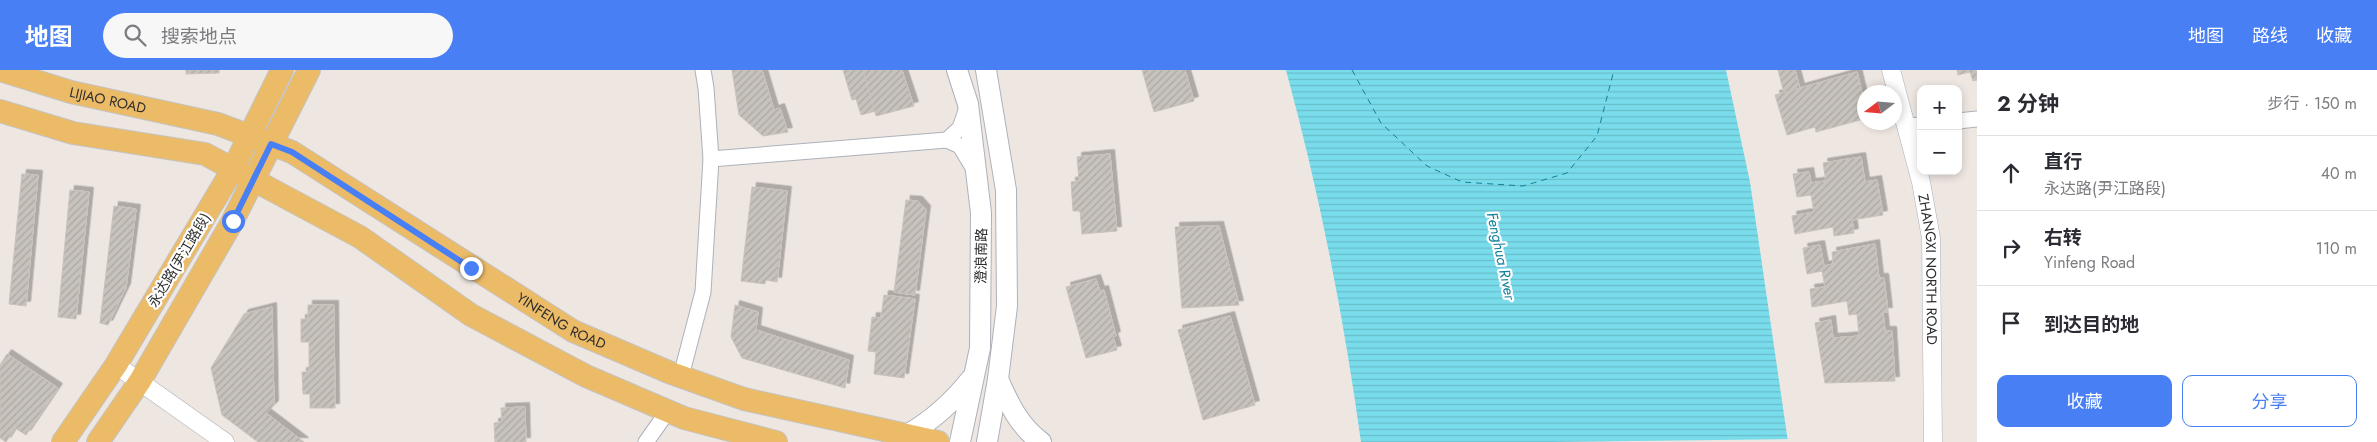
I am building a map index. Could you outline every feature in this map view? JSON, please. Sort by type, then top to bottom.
[{"type":"main road","name":"LIJIAO ROAD","points":[[0,70],[71,92],[218,124]]},
{"type":"main road","name":"永达路(尹江路段)","points":[[63,442],[116,365],[233,169],[282,70]]},
{"type":"main road","name":"永达路(尹江路段)","points":[[98,442],[140,381],[232,224],[309,70]]},
{"type":"main road","name":"澄浪南路","points":[[957,70],[968,104],[981,213],[980,348],[960,442]]},
{"type":"main road","name":"澄浪南路","points":[[986,70],[1006,190],[1007,306],[998,380],[986,442]]},
{"type":"main road","points":[[0,111],[73,134],[205,154],[360,237],[471,315],[586,376],[684,418],[776,442]]},
{"type":"main road","name":"YINFENG ROAD","points":[[218,124],[300,157],[471,268],[573,331],[681,376],[744,399],[938,442]]},
{"type":"main road","points":[[906,435],[925,424],[952,402],[974,376]]},
{"type":"main road","points":[[998,380],[1013,412],[1030,434],[1041,442]]},
{"type":"street","points":[[681,376],[703,292],[710,159],[706,88],[702,70]]},
{"type":"street","name":"ZHANGXI NORTH ROAD","points":[[1891,70],[1914,126],[1927,211],[1930,238],[1933,442]]},
{"type":"street","points":[[947,140],[960,128],[968,104]]},
{"type":"street","points":[[1962,121],[1977,119]]},
{"type":"street","points":[[710,159],[947,140],[960,146],[976,173]]},
{"type":"street","points":[[116,365],[225,442]]},
{"type":"street","points":[[646,442],[668,411]]},
{"type":"water","name":"Fenghua Rıver","points":[[1286,70],[1726,70],[1750,182],[1788,442],[1361,442],[1330,255]]},
{"type":"pier","points":[[1790,439],[1791,442],[1550,442]]},
{"type":"building","points":[[186,70],[219,70],[219,73],[186,74]]},
{"type":"building","points":[[732,70],[762,70],[774,110],[780,108],[788,132],[763,136],[739,115]]},
{"type":"building","points":[[843,70],[887,70],[897,105],[861,115],[856,99],[852,100]]},
{"type":"building","points":[[863,70],[902,70],[914,106],[876,116]]},
{"type":"building","points":[[1142,70],[1185,70],[1194,101],[1154,112]]},
{"type":"building","points":[[1778,70],[1795,70],[1800,88],[1784,93]]},
{"type":"building","points":[[1957,70],[1977,70],[1977,80],[1973,81],[1970,72],[1958,75]]},
{"type":"building","points":[[1857,72],[1860,85],[1857,85],[1857,121],[1816,132],[1815,127],[1787,135],[1775,95]]},
{"type":"building","points":[[1110,154],[1117,231],[1082,234],[1080,211],[1073,211],[1071,182],[1079,181],[1077,157]]},
{"type":"building","points":[[1861,157],[1865,182],[1877,180],[1883,215],[1852,220],[1854,233],[1834,236],[1833,227],[1795,234],[1792,216],[1814,212],[1811,195],[1797,197],[1793,174],[1809,172],[1811,183],[1826,181],[1823,163]]},
{"type":"building","points":[[22,174],[38,175],[26,306],[9,304]]},
{"type":"building","points":[[752,187],[787,191],[777,282],[766,280],[765,284],[741,281]]},
{"type":"building","points":[[70,190],[89,192],[76,319],[58,317]]},
{"type":"building","points":[[906,200],[918,201],[926,210],[915,295],[894,292]]},
{"type":"building","points":[[114,206],[136,209],[126,288],[108,325],[100,323]]},
{"type":"building","points":[[1219,226],[1239,305],[1182,308],[1175,227]]},
{"type":"building","points":[[1875,244],[1879,278],[1884,278],[1888,312],[1883,312],[1885,331],[1892,331],[1895,381],[1825,383],[1815,323],[1831,320],[1833,338],[1859,336],[1857,314],[1849,315],[1847,301],[1812,307],[1810,289],[1825,287],[1822,271],[1807,274],[1803,248],[1820,245],[1824,266],[1833,264],[1832,252]]},
{"type":"building","points":[[1096,279],[1100,291],[1104,290],[1116,336],[1113,337],[1117,350],[1086,358],[1066,287]]},
{"type":"building","points":[[884,295],[915,299],[904,378],[874,374],[876,352],[868,351],[872,317],[881,318]]},
{"type":"building","points":[[308,305],[334,305],[335,408],[310,408],[310,394],[303,394],[302,372],[309,372],[309,342],[301,342],[301,319],[308,319]]},
{"type":"building","points":[[735,305],[758,312],[756,330],[849,360],[845,388],[742,358],[731,337]]},
{"type":"building","points":[[272,307],[274,405],[266,413],[304,442],[258,442],[222,415],[211,368],[244,314]]},
{"type":"building","points":[[1230,316],[1255,405],[1203,420],[1178,330]]},
{"type":"building","points":[[7,354],[58,388],[26,435],[15,428],[6,442],[0,438],[0,365]]},
{"type":"building","points":[[525,407],[526,442],[495,442],[494,423],[502,422],[501,408]]},
{"type":"ferry route","points":[[1352,70],[1381,123],[1427,166],[1462,182],[1523,186],[1567,173],[1597,136],[1614,70]]},
{"type":"route","points":[[233,221],[271,144],[292,152],[471,268]]}]
